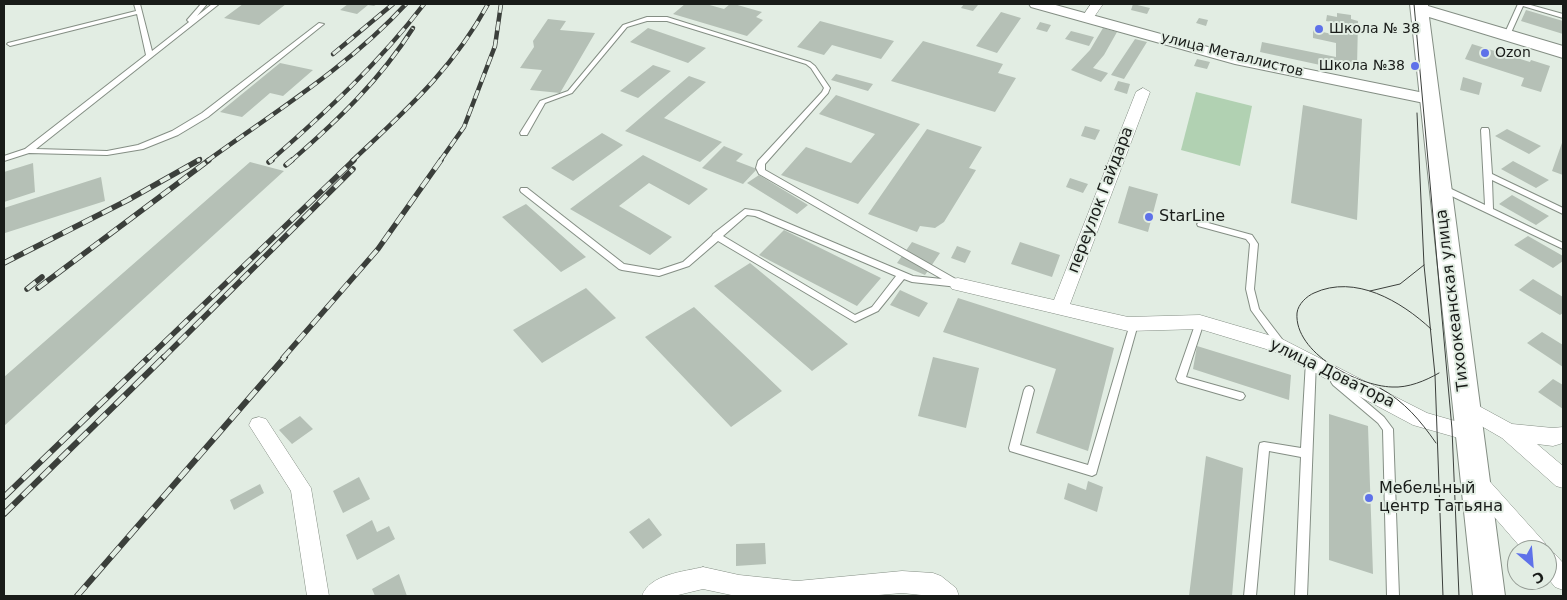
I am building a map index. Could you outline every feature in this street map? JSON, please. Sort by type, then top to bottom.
[{"type":"main road","points":[[1419,6],[1563,52]]},
{"type":"main road","name":"Тихоокеанская улица","points":[[1419,6],[1489,596]]},
{"type":"street","name":"улица Металлистов","points":[[1036,4],[1092,10],[1235,59],[1429,99]]},
{"type":"street","name":"переулок Гайдара","points":[[1060,308],[1143,92]]},
{"type":"street","name":"улица Доватора","points":[[958,284],[1128,324],[1200,322],[1282,346],[1312,360],[1420,419],[1437,425],[1467,420],[1509,432]]},
{"type":"street","points":[[260,425],[301,488],[318,596]]},
{"type":"street","points":[[1509,432],[1553,438],[1563,435]]},
{"type":"street","points":[[1509,432],[1563,479]]},
{"type":"street","points":[[1474,480],[1528,540]]},
{"type":"street","points":[[653,596],[664,588],[703,578],[739,586],[797,592],[902,582],[932,584],[948,596]]},
{"type":"lane","points":[[137,4],[150,56]]},
{"type":"lane","points":[[186,27],[204,4]]},
{"type":"lane","points":[[4,159],[28,151],[216,4]]},
{"type":"lane","points":[[1507,35],[1521,4],[1563,16]]},
{"type":"lane","points":[[10,44],[139,12]]},
{"type":"lane","points":[[524,133],[542,102],[570,92],[625,26],[647,19],[667,19],[808,63],[827,88],[825,93],[761,163],[760,168],[762,172],[958,284]]},
{"type":"lane","points":[[28,151],[107,153],[140,147],[175,133],[205,114],[321,24]]},
{"type":"lane","points":[[1485,130],[1489,210]]},
{"type":"lane","points":[[1488,175],[1563,211]]},
{"type":"lane","points":[[1439,186],[1563,246]]},
{"type":"lane","points":[[524,190],[622,267],[660,273],[686,264],[745,212],[756,213],[912,279],[958,284]]},
{"type":"lane","points":[[1201,224],[1249,237],[1254,244],[1250,289],[1255,310],[1282,346]]},
{"type":"lane","points":[[716,236],[855,318],[875,309],[902,275]]},
{"type":"lane","points":[[1200,322],[1181,379],[1240,396]]},
{"type":"lane","points":[[1029,390],[1014,448],[1092,471],[1134,324]]},
{"type":"lane","points":[[1301,596],[1306,453],[1312,360]]},
{"type":"lane","points":[[1312,360],[1381,420],[1388,429],[1393,596]]},
{"type":"lane","points":[[1250,596],[1264,446],[1306,453]]},
{"type":"green space","points":[[1196,92],[1252,106],[1240,166],[1181,150]]},
{"type":"building","points":[[243,4],[286,4],[259,25],[224,18]]},
{"type":"building","points":[[348,4],[377,4],[374,6],[368,5],[357,14],[340,10]]},
{"type":"building","points":[[685,4],[706,4],[724,9],[730,4],[734,4],[762,12],[756,17],[763,20],[747,36],[673,14]]},
{"type":"building","points":[[964,4],[978,5],[973,11],[961,8]]},
{"type":"building","points":[[1133,4],[1150,8],[1147,14],[1131,10]]},
{"type":"building","points":[[1526,10],[1563,21],[1563,34],[1521,21]]},
{"type":"building","points":[[1001,12],[1021,18],[997,53],[976,46]]},
{"type":"building","points":[[1337,13],[1351,15],[1351,19],[1358,21],[1357,67],[1348,65],[1348,71],[1260,52],[1262,42],[1336,57],[1336,43],[1313,38],[1313,30],[1337,35],[1337,23],[1326,21],[1327,15],[1337,17]]},
{"type":"building","points":[[1199,18],[1208,20],[1206,26],[1196,23]]},
{"type":"building","points":[[548,19],[566,21],[560,30],[595,33],[560,93],[530,90],[542,70],[520,68],[534,47],[533,41]]},
{"type":"building","points":[[820,21],[894,41],[881,59],[832,45],[824,55],[797,47]]},
{"type":"building","points":[[1040,22],[1051,25],[1047,32],[1036,29]]},
{"type":"building","points":[[648,28],[706,48],[688,63],[630,42]]},
{"type":"building","points":[[1103,28],[1117,32],[1104,55],[1093,68],[1108,73],[1101,82],[1071,70],[1090,50]]},
{"type":"building","points":[[1071,31],[1094,37],[1089,46],[1065,39]]},
{"type":"building","points":[[1135,39],[1147,42],[1124,79],[1111,75]]},
{"type":"building","points":[[923,41],[1003,64],[998,73],[1016,78],[995,112],[891,81]]},
{"type":"building","points":[[1472,44],[1530,62],[1531,60],[1550,66],[1541,92],[1521,86],[1524,78],[1465,59]]},
{"type":"building","points":[[1197,59],[1210,62],[1207,69],[1194,66]]},
{"type":"building","points":[[280,63],[313,70],[283,96],[270,93],[242,117],[220,112]]},
{"type":"building","points":[[653,65],[671,71],[638,98],[620,91]]},
{"type":"building","points":[[836,74],[873,84],[868,91],[831,80]]},
{"type":"building","points":[[689,76],[706,82],[664,118],[722,142],[700,162],[625,131]]},
{"type":"building","points":[[1463,77],[1482,83],[1479,95],[1460,90]]},
{"type":"building","points":[[1118,81],[1130,84],[1127,94],[1114,90]]},
{"type":"building","points":[[836,95],[920,124],[858,204],[781,175],[806,147],[851,163],[875,134],[819,114]]},
{"type":"building","points":[[1303,105],[1362,119],[1357,220],[1291,203]]},
{"type":"building","points":[[1085,126],[1100,130],[1095,140],[1081,136]]},
{"type":"building","points":[[927,129],[982,147],[969,168],[976,170],[944,222],[935,228],[920,226],[917,232],[868,214]]},
{"type":"building","points":[[1507,129],[1541,146],[1529,154],[1495,136]]},
{"type":"building","points":[[602,133],[623,145],[573,181],[551,168]]},
{"type":"building","points":[[1563,140],[1563,175],[1552,171]]},
{"type":"building","points":[[724,146],[743,154],[736,161],[757,169],[743,184],[702,168]]},
{"type":"building","points":[[643,155],[708,189],[689,205],[649,183],[619,206],[672,237],[650,255],[570,209]]},
{"type":"building","points":[[1513,161],[1549,180],[1536,188],[1501,169]]},
{"type":"building","points":[[250,162],[284,171],[4,426],[4,377]]},
{"type":"building","points":[[33,163],[35,192],[4,202],[4,172]]},
{"type":"building","points":[[759,175],[808,205],[797,214],[747,183]]},
{"type":"building","points":[[101,177],[105,201],[5,233],[4,208]]},
{"type":"building","points":[[1070,178],[1088,184],[1083,193],[1066,187]]},
{"type":"building","points":[[1129,186],[1158,194],[1148,232],[1118,223]]},
{"type":"building","points":[[1512,195],[1549,216],[1536,225],[1499,204]]},
{"type":"building","points":[[526,204],[586,257],[561,272],[502,217]]},
{"type":"building","points":[[784,230],[881,278],[857,306],[759,255]]},
{"type":"building","points":[[1528,236],[1563,256],[1563,261],[1553,268],[1514,245]]},
{"type":"building","points":[[912,242],[940,253],[925,275],[897,263]]},
{"type":"building","points":[[1020,242],[1060,255],[1052,277],[1011,264]]},
{"type":"building","points":[[957,246],[971,251],[965,263],[951,258]]},
{"type":"building","points":[[750,263],[848,344],[812,371],[714,286]]},
{"type":"building","points":[[1533,279],[1563,297],[1563,313],[1560,315],[1519,290]]},
{"type":"building","points":[[586,288],[616,318],[542,363],[513,330]]},
{"type":"building","points":[[900,290],[928,303],[919,317],[890,305]]},
{"type":"building","points":[[958,298],[1114,348],[1088,451],[1036,433],[1056,369],[943,332]]},
{"type":"building","points":[[694,307],[782,391],[731,427],[645,337]]},
{"type":"building","points":[[1542,332],[1563,345],[1563,367],[1527,343]]},
{"type":"building","points":[[1197,346],[1291,375],[1289,400],[1193,369]]},
{"type":"building","points":[[933,357],[979,368],[966,428],[918,416]]},
{"type":"building","points":[[1553,379],[1563,385],[1563,409],[1538,392]]},
{"type":"building","points":[[1329,414],[1368,426],[1373,574],[1329,560]]},
{"type":"building","points":[[300,416],[313,429],[292,444],[279,430]]},
{"type":"building","points":[[1206,456],[1243,468],[1232,596],[1189,596]]},
{"type":"building","points":[[359,477],[370,499],[343,513],[333,491]]},
{"type":"building","points":[[1088,481],[1103,487],[1097,512],[1064,499],[1068,483],[1086,490]]},
{"type":"building","points":[[260,484],[264,493],[234,510],[230,500]]},
{"type":"building","points":[[649,518],[662,535],[643,549],[629,532]]},
{"type":"building","points":[[372,520],[377,532],[389,526],[395,539],[357,560],[346,535]]},
{"type":"building","points":[[765,543],[766,564],[736,566],[736,544]]},
{"type":"building","points":[[399,574],[407,596],[375,596],[372,589]]},
{"type":"tram line","points":[[1414,4],[1452,429],[1459,596]]},
{"type":"tram line","points":[[1417,113],[1424,265]]},
{"type":"tram line","points":[[1370,291],[1400,284],[1424,265]]},
{"type":"tram line","points":[[1424,265],[1430,328]]},
{"type":"tram line","points":[[1430,328],[1392,300],[1377,293],[1345,287],[1330,288],[1311,294],[1301,304],[1297,313],[1299,328],[1306,341],[1317,354],[1346,374],[1362,381],[1392,387],[1416,383],[1435,375]]},
{"type":"tram line","points":[[1430,328],[1435,375]]},
{"type":"tram line","points":[[1435,375],[1439,373]]},
{"type":"tram line","points":[[1435,375],[1443,596]]},
{"type":"tram line","points":[[1380,388],[1397,399],[1411,412],[1436,443]]},
{"type":"railway","points":[[333,54],[393,4]]},
{"type":"railway","points":[[207,161],[336,68],[384,27],[406,4]]},
{"type":"railway","points":[[270,161],[370,67],[424,4]]},
{"type":"railway","points":[[352,161],[427,88],[459,49],[488,4]]},
{"type":"railway","points":[[440,161],[464,127],[495,46],[501,4]]},
{"type":"railway","points":[[291,161],[357,99],[386,65],[413,28]]},
{"type":"railway","points":[[4,263],[128,200],[199,160]]},
{"type":"railway","points":[[38,288],[209,160]]},
{"type":"railway","points":[[286,165],[292,160]]},
{"type":"railway","points":[[148,358],[354,160]]},
{"type":"railway","points":[[283,358],[378,249],[441,160]]},
{"type":"railway","points":[[163,358],[353,169]]},
{"type":"railway","points":[[27,289],[42,277]]},
{"type":"railway","points":[[4,497],[149,357]]},
{"type":"railway","points":[[4,514],[164,357]]},
{"type":"railway","points":[[77,596],[285,357]]},
{"type":"place","name":"Школа № 38","points":[[1319,29]]},
{"type":"place","name":"Ozon","points":[[1485,53]]},
{"type":"place","name":"Школа №38","points":[[1415,66]]},
{"type":"place","name":"StarLine","points":[[1149,217]]},
{"type":"place","name":"Мебельный центр Татьяна","points":[[1369,498]]}]
